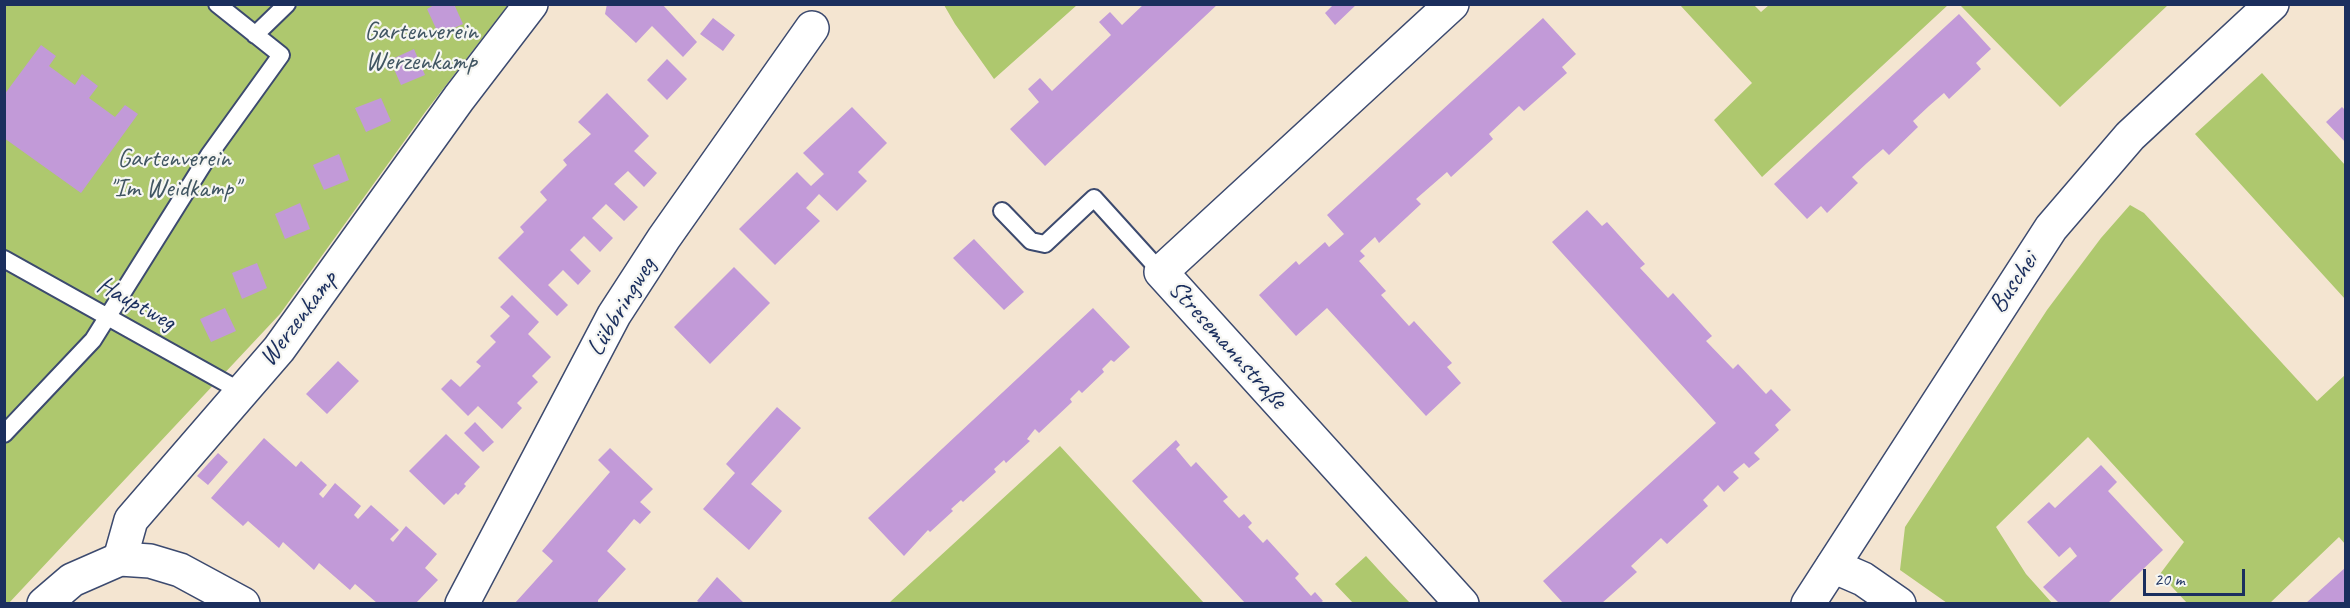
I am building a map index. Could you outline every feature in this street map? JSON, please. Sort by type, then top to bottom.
[{"type":"street","name":"Werzenkamp","points":[[120,559],[131,520],[279,349],[459,98],[531,4]]},
{"type":"street","name":"Stresemannstraße","points":[[1452,4],[1161,272],[1462,603]]},
{"type":"street","name":"Buschei","points":[[1808,603],[2051,228],[2130,136],[2272,4]]},
{"type":"street","name":"Lübbringweg","points":[[462,603],[614,315],[664,238],[812,28]]},
{"type":"street","points":[[44,603],[72,580],[120,559],[150,561],[180,570],[243,603]]},
{"type":"street","points":[[1833,566],[1863,579],[1899,603]]},
{"type":"lane","points":[[4,434],[93,340],[209,155],[281,56],[217,4]]},
{"type":"lane","points":[[255,35],[287,4]]},
{"type":"lane","points":[[1002,211],[1031,241],[1045,244],[1094,198],[1161,272]]},
{"type":"lane","name":"Hauptweg","points":[[4,259],[242,392]]},
{"type":"green space","name":"Gartenverein \"Im Weidkamp\"","points":[[4,5],[508,5],[426,111],[280,314],[8,604],[4,603]]},
{"type":"green space","points":[[944,5],[1077,5],[994,79]]},
{"type":"green space","points":[[1680,5],[1754,5],[1761,12],[1769,5],[1948,5],[1762,177],[1714,120],[1752,83]]},
{"type":"green space","points":[[1960,5],[2168,5],[2060,107]]},
{"type":"green space","points":[[2262,73],[2345,165],[2345,299],[2195,134]]},
{"type":"green space","points":[[2130,205],[2144,213],[2317,401],[2345,375],[2345,544],[2339,537],[2270,603],[2187,603],[2160,574],[2184,542],[2088,437],[1996,527],[2026,574],[2052,603],[1947,603],[1900,570],[1905,527],[2047,310],[2101,238]]},
{"type":"green space","points":[[1060,446],[1204,603],[890,602]]},
{"type":"green space","points":[[1366,556],[1410,603],[1353,603],[1335,584]]},
{"type":"building","points":[[436,4],[454,4],[463,24],[439,35],[427,9]]},
{"type":"building","points":[[607,4],[662,4],[697,42],[683,57],[652,26],[636,43],[605,14]]},
{"type":"building","points":[[1144,4],[1218,4],[1045,166],[1010,129],[1039,102],[1028,89],[1040,78],[1052,91],[1111,35],[1099,22],[1110,12],[1122,25]]},
{"type":"building","points":[[1334,4],[1357,4],[1335,25],[1325,13]]},
{"type":"building","points":[[1959,14],[1991,49],[1976,63],[1981,69],[1949,99],[1944,93],[1929,106],[1913,121],[1918,127],[1889,155],[1883,149],[1852,177],[1858,183],[1827,213],[1821,206],[1807,219],[1774,184]]},
{"type":"building","points":[[713,18],[735,35],[723,51],[700,34]]},
{"type":"building","points":[[1543,18],[1576,54],[1562,67],[1567,73],[1524,111],[1519,106],[1489,134],[1493,139],[1451,177],[1447,172],[1416,199],[1421,204],[1379,243],[1375,237],[1360,251],[1365,256],[1359,261],[1386,291],[1381,295],[1409,326],[1414,321],[1452,363],[1447,367],[1461,383],[1426,416],[1327,308],[1296,336],[1259,295],[1296,261],[1299,265],[1325,242],[1329,247],[1344,234],[1327,215]]},
{"type":"building","name":"Gartenverein \"Im Weidkamp\"","points":[[41,45],[56,56],[49,66],[75,85],[82,74],[98,86],[89,98],[115,117],[125,105],[138,114],[81,193],[4,138],[4,95]]},
{"type":"building","points":[[414,49],[425,75],[401,85],[390,60]]},
{"type":"building","points":[[667,59],[687,79],[667,100],[647,80]]},
{"type":"building","points":[[607,93],[649,136],[634,151],[657,173],[644,187],[628,171],[614,184],[638,207],[624,221],[606,204],[592,218],[613,238],[600,252],[584,236],[570,250],[591,271],[578,285],[563,270],[548,285],[568,305],[557,316],[498,258],[524,232],[520,227],[547,200],[540,192],[567,165],[563,160],[591,134],[578,122]]},
{"type":"building","points":[[381,98],[391,121],[366,132],[355,108]]},
{"type":"building","points":[[852,107],[887,143],[858,172],[867,181],[837,211],[819,194],[806,208],[820,221],[775,265],[739,229],[797,172],[811,186],[824,174],[803,153]]},
{"type":"building","points":[[2342,107],[2346,111],[2346,143],[2326,122]]},
{"type":"building","points":[[339,154],[349,180],[324,190],[313,165]]},
{"type":"building","points":[[300,203],[310,229],[285,239],[275,214]]},
{"type":"building","points":[[1587,210],[1602,226],[1607,222],[1645,264],[1640,268],[1668,298],[1673,293],[1712,336],[1706,341],[1733,369],[1738,364],[1766,394],[1771,389],[1791,410],[1775,425],[1779,430],[1754,453],[1760,459],[1749,468],[1744,463],[1733,472],[1739,478],[1724,492],[1718,485],[1703,500],[1708,506],[1667,544],[1661,538],[1631,566],[1637,572],[1602,603],[1563,603],[1543,581],[1716,423],[1552,242]]},
{"type":"building","points":[[974,239],[1024,292],[1004,310],[953,258]]},
{"type":"building","points":[[257,263],[267,288],[242,299],[232,273]]},
{"type":"building","points":[[734,267],[770,303],[710,364],[674,327]]},
{"type":"building","points":[[512,295],[539,322],[528,334],[551,357],[532,376],[538,382],[517,403],[522,408],[502,429],[478,406],[468,416],[441,389],[451,379],[460,387],[481,366],[476,362],[496,342],[490,336],[510,316],[500,307]]},
{"type":"building","points":[[225,308],[236,331],[211,342],[200,319]]},
{"type":"building","points":[[1093,308],[1130,347],[1114,362],[1111,360],[1102,369],[1104,372],[1082,393],[1079,390],[1070,399],[1072,402],[1039,433],[1035,429],[1027,439],[1030,441],[1006,463],[1004,460],[994,469],[996,472],[963,502],[961,500],[951,509],[953,511],[930,532],[928,530],[904,556],[868,518]]},
{"type":"building","points":[[338,361],[359,381],[327,414],[306,394]]},
{"type":"building","points":[[777,407],[801,428],[751,484],[782,511],[749,550],[703,509],[735,473],[726,464]]},
{"type":"building","points":[[475,422],[494,442],[483,452],[464,433]]},
{"type":"building","points":[[446,434],[480,467],[464,484],[466,486],[458,495],[456,493],[444,505],[409,471]]},
{"type":"building","points":[[264,438],[296,467],[301,461],[327,485],[319,494],[323,498],[335,483],[361,506],[354,515],[358,519],[371,505],[399,530],[390,539],[393,542],[406,526],[437,554],[425,568],[438,580],[416,603],[377,603],[355,584],[350,590],[319,563],[314,570],[283,542],[279,548],[248,521],[243,526],[211,498]]},
{"type":"building","points":[[1176,440],[1180,445],[1176,449],[1191,467],[1196,462],[1228,497],[1223,501],[1239,518],[1244,514],[1252,523],[1248,527],[1263,543],[1267,539],[1299,574],[1295,578],[1311,596],[1315,592],[1323,601],[1320,603],[1245,603],[1132,481]]},
{"type":"building","points":[[610,448],[653,489],[640,502],[651,512],[640,524],[634,519],[607,551],[626,569],[598,600],[598,603],[515,603],[553,561],[542,551],[610,472],[598,460]]},
{"type":"building","points":[[218,453],[228,462],[208,485],[197,476]]},
{"type":"building","points":[[2101,465],[2117,482],[2108,491],[2163,550],[2108,603],[2059,603],[2043,587],[2077,556],[2070,547],[2059,557],[2027,522],[2049,502],[2055,508]]},
{"type":"building","points":[[2346,567],[2346,603],[2306,603]]},
{"type":"building","points":[[717,577],[744,603],[700,603],[697,601]]},
{"type":"park label","name":"Gartenverein Werzenkamp","points":[[421,46]]}]
